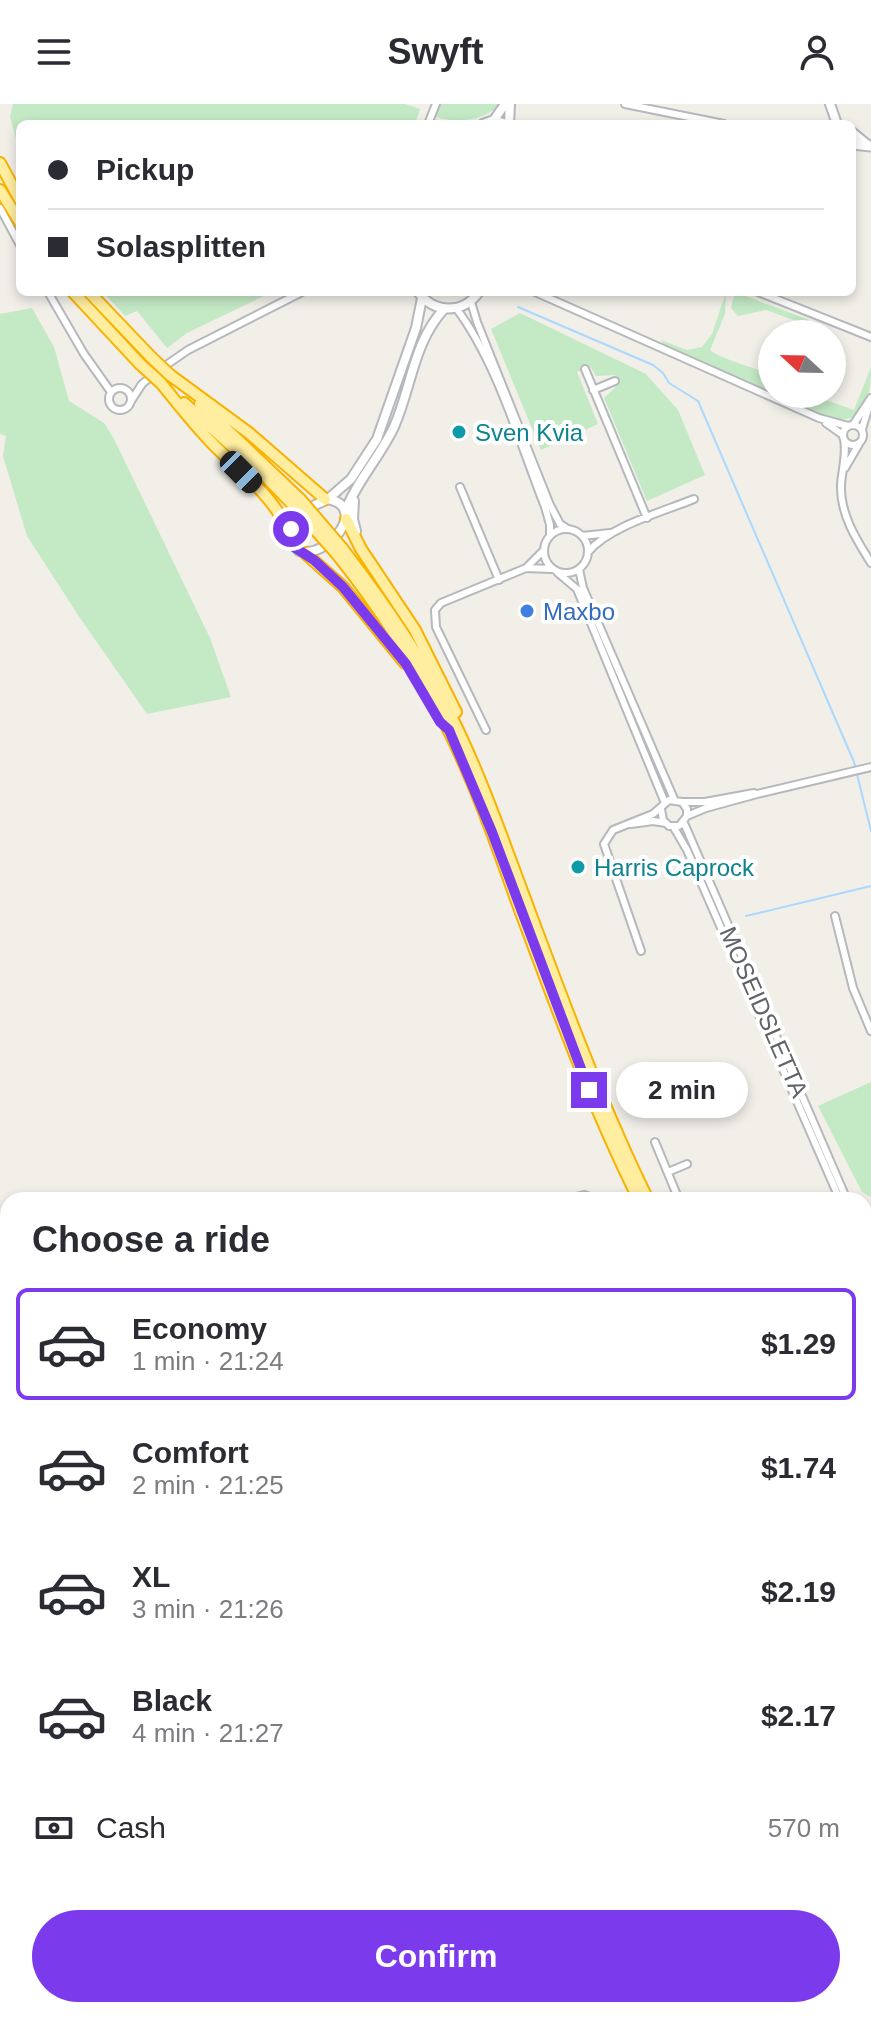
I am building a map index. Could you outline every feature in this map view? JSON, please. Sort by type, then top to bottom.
[{"type":"highway","points":[[0,163],[16,193]]},
{"type":"highway","points":[[0,190],[16,216]]},
{"type":"highway","points":[[83,296],[170,375],[296,502],[390,613],[419,657],[452,718],[478,778],[588,1066],[644,1192]]},
{"type":"highway","points":[[83,296],[140,364],[296,502]]},
{"type":"highway","points":[[170,375],[257,439],[326,499]]},
{"type":"highway","points":[[161,383],[209,440],[277,510],[289,534]]},
{"type":"highway","points":[[346,516],[356,541],[415,630],[447,692],[477,765],[478,778]]},
{"type":"highway","points":[[339,551],[411,661],[449,730],[492,832],[593,1102],[635,1192]]},
{"type":"highway","points":[[305,553],[343,587],[380,631],[406,664],[440,722],[449,730]]},
{"type":"street","points":[[494,120],[507,104]]},
{"type":"street","points":[[625,104],[704,120]]},
{"type":"street","points":[[830,104],[836,120]]},
{"type":"street","points":[[834,114],[840,120]]},
{"type":"street","points":[[0,208],[16,238]]},
{"type":"street","points":[[50,296],[84,354],[111,392]]},
{"type":"street","points":[[142,384],[117,388],[111,392],[109,402],[115,409],[123,410],[142,384],[188,350],[294,296]]},
{"type":"street","points":[[362,482],[353,492],[340,531],[319,550],[305,553],[294,547],[289,534],[296,522],[358,469],[381,430],[421,313],[420,296]]},
{"type":"street","points":[[421,296],[432,305],[444,309],[471,302],[476,296]]},
{"type":"street","points":[[544,296],[819,418],[862,429]]},
{"type":"street","points":[[768,296],[871,337]]},
{"type":"street","points":[[471,302],[560,524],[582,536],[613,532]]},
{"type":"street","points":[[456,308],[470,327],[495,379],[550,525],[550,536],[543,551],[526,568],[441,603],[435,610],[434,619],[486,730]]},
{"type":"street","points":[[372,563],[359,539],[353,519],[354,500],[394,425],[425,333],[444,309]]},
{"type":"street","points":[[585,369],[647,518]]},
{"type":"street","points":[[593,390],[615,381]]},
{"type":"street","points":[[124,389],[129,392],[131,401]]},
{"type":"street","points":[[871,399],[844,437],[847,451],[842,505],[850,527],[871,563]]},
{"type":"street","points":[[843,471],[864,436],[862,429],[871,399]]},
{"type":"street","points":[[819,418],[851,445],[859,444]]},
{"type":"street","points":[[460,487],[499,580]]},
{"type":"street","points":[[326,499],[338,502],[346,516]]},
{"type":"street","points":[[526,568],[566,574],[579,569],[595,544],[613,532],[694,499]]},
{"type":"street","points":[[550,536],[561,529],[568,529]]},
{"type":"street","points":[[582,536],[588,552]]},
{"type":"street","points":[[543,551],[547,564],[577,589],[663,806],[661,817],[669,825]]},
{"type":"street","points":[[579,569],[583,588],[674,799],[705,802],[757,794]]},
{"type":"street","points":[[623,824],[653,821],[669,825],[686,820],[706,808],[871,767]]},
{"type":"street","points":[[641,951],[604,844],[609,833],[623,824],[674,799]]},
{"type":"street","points":[[682,802],[687,809],[686,820]]},
{"type":"street","name":"MOSEIDSLETTA","points":[[686,820],[844,1192]]},
{"type":"street","name":"MOSEIDSLETTA","points":[[669,825],[693,863],[837,1192]]},
{"type":"street","points":[[835,916],[853,988],[871,1031]]},
{"type":"street","points":[[655,1142],[676,1192]]},
{"type":"street","points":[[668,1172],[687,1164]]},
{"type":"green space","points":[[13,104],[405,104],[420,109],[416,120],[16,120],[16,139],[10,117]]},
{"type":"green space","points":[[441,104],[501,104],[478,117],[453,120],[436,117]]},
{"type":"green space","points":[[107,296],[264,296],[187,333],[167,348],[137,311],[125,316]]},
{"type":"green space","points":[[726,296],[725,314],[710,350],[758,370],[758,387],[661,340],[687,350],[702,347],[712,334]]},
{"type":"green space","points":[[734,296],[746,296],[808,320],[793,320],[766,310],[738,316],[731,308]]},
{"type":"green space","points":[[32,308],[54,347],[69,401],[104,423],[114,439],[210,638],[231,697],[147,714],[27,536],[3,456],[6,436],[0,434],[0,314]]},
{"type":"green space","points":[[520,313],[646,374],[678,410],[705,475],[647,501],[604,398],[619,384],[615,375],[596,376],[590,366],[577,372],[598,424],[541,450],[491,329]]},
{"type":"green space","points":[[871,367],[869,393],[862,409],[852,417],[840,419],[805,408],[846,407],[854,410]]},
{"type":"green space","points":[[871,1082],[871,1192],[862,1192],[818,1106]]},
{"type":"waterway","points":[[518,307],[653,365],[669,383],[698,401],[854,762],[871,831]]},
{"type":"waterway","points":[[746,916],[871,886]]},
{"type":"place","name":"Sven Kvia","points":[[459,432]]},
{"type":"place","name":"Maxbo","points":[[527,611]]},
{"type":"place","name":"Harris Caprock","points":[[578,867]]},
{"type":"route","points":[[291,529],[290,541],[294,547],[324,568],[343,587],[406,664],[440,722],[449,730],[492,832],[589,1090]]}]
